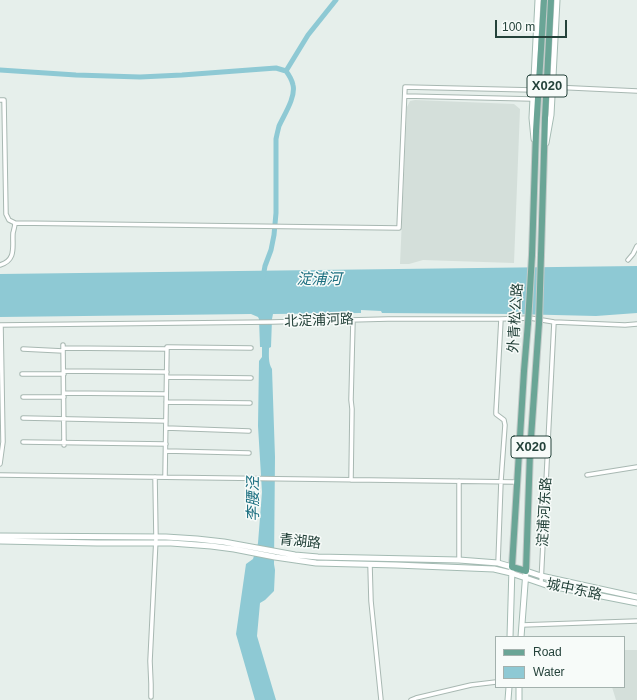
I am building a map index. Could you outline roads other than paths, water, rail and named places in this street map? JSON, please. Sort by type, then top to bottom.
[{"type":"main road","points":[[536,150],[532,128],[532,99],[538,0]]},
{"type":"main road","name":"外青松公路","points":[[510,636],[517,482],[532,255],[544,0]]},
{"type":"main road","name":"外青松公路","points":[[521,636],[526,571],[530,452],[538,323],[551,0]]},
{"type":"main road","points":[[544,154],[550,124],[557,0]]},
{"type":"main road","name":"青湖路","points":[[0,536],[156,540],[171,543],[253,550],[316,563],[526,571]]},
{"type":"main road","name":"青湖路","points":[[0,542],[156,540]]},
{"type":"main road","name":"青湖路","points":[[276,554],[318,557],[459,560],[498,563],[512,570]]},
{"type":"main road","name":"城中东路","points":[[512,570],[525,578],[541,583],[637,603]]},
{"type":"main road","name":"城中东路","points":[[526,571],[541,576],[637,597]]},
{"type":"main road","points":[[508,700],[509,688]]},
{"type":"main road","points":[[519,700],[520,688]]},
{"type":"street","points":[[0,100],[4,100],[6,214],[9,220],[15,223],[399,228],[405,87],[533,90]]},
{"type":"street","points":[[552,87],[637,91]]},
{"type":"street","points":[[405,96],[532,99]]},
{"type":"street","points":[[0,265],[10,260],[12,255],[15,223]]},
{"type":"street","points":[[628,260],[637,246]]},
{"type":"street","name":"北淀浦河路","points":[[0,325],[530,318],[554,322],[625,325],[637,324]]},
{"type":"street","points":[[498,563],[505,425],[504,420],[496,414],[501,319]]},
{"type":"street","points":[[351,480],[353,320]]},
{"type":"street","name":"淀浦河东路","points":[[541,583],[554,322]]},
{"type":"street","points":[[0,325],[3,442],[0,464]]},
{"type":"street","points":[[23,349],[167,349],[167,347],[251,348]]},
{"type":"street","points":[[63,348],[64,444]]},
{"type":"street","points":[[165,477],[167,349]]},
{"type":"street","points":[[22,374],[64,372],[167,374],[250,378]]},
{"type":"street","points":[[23,397],[166,394]]},
{"type":"street","points":[[166,402],[250,403]]},
{"type":"street","points":[[23,418],[166,421]]},
{"type":"street","points":[[166,428],[249,430]]},
{"type":"street","points":[[23,442],[64,444],[166,444]]},
{"type":"street","points":[[166,451],[249,453]]},
{"type":"street","points":[[587,475],[637,468]]},
{"type":"street","points":[[0,475],[517,482]]},
{"type":"street","points":[[151,697],[150,662],[156,540],[155,477]]},
{"type":"street","points":[[459,481],[459,560]]},
{"type":"street","points":[[370,565],[371,601],[381,700]]},
{"type":"street","points":[[522,625],[637,621]]},
{"type":"street","points":[[411,700],[471,685],[495,682]]},
{"type":"water","name":"淀浦河","points":[[637,266],[637,313],[596,316],[382,313],[381,311],[361,310],[361,313],[273,314],[269,356],[272,369],[275,457],[274,591],[260,603],[257,636],[276,700],[255,700],[236,634],[246,564],[253,559],[258,543],[262,492],[258,426],[259,361],[262,357],[262,347],[260,347],[258,317],[251,314],[0,317],[0,274]]},
{"type":"waterway","points":[[286,71],[308,35],[336,0]]},
{"type":"waterway","points":[[0,70],[140,77],[276,68],[286,71],[292,81],[293,95],[279,126],[276,139],[276,213],[274,235],[263,277]]},
{"type":"water label","name":"李腰泾","points":[[254,499]]}]
